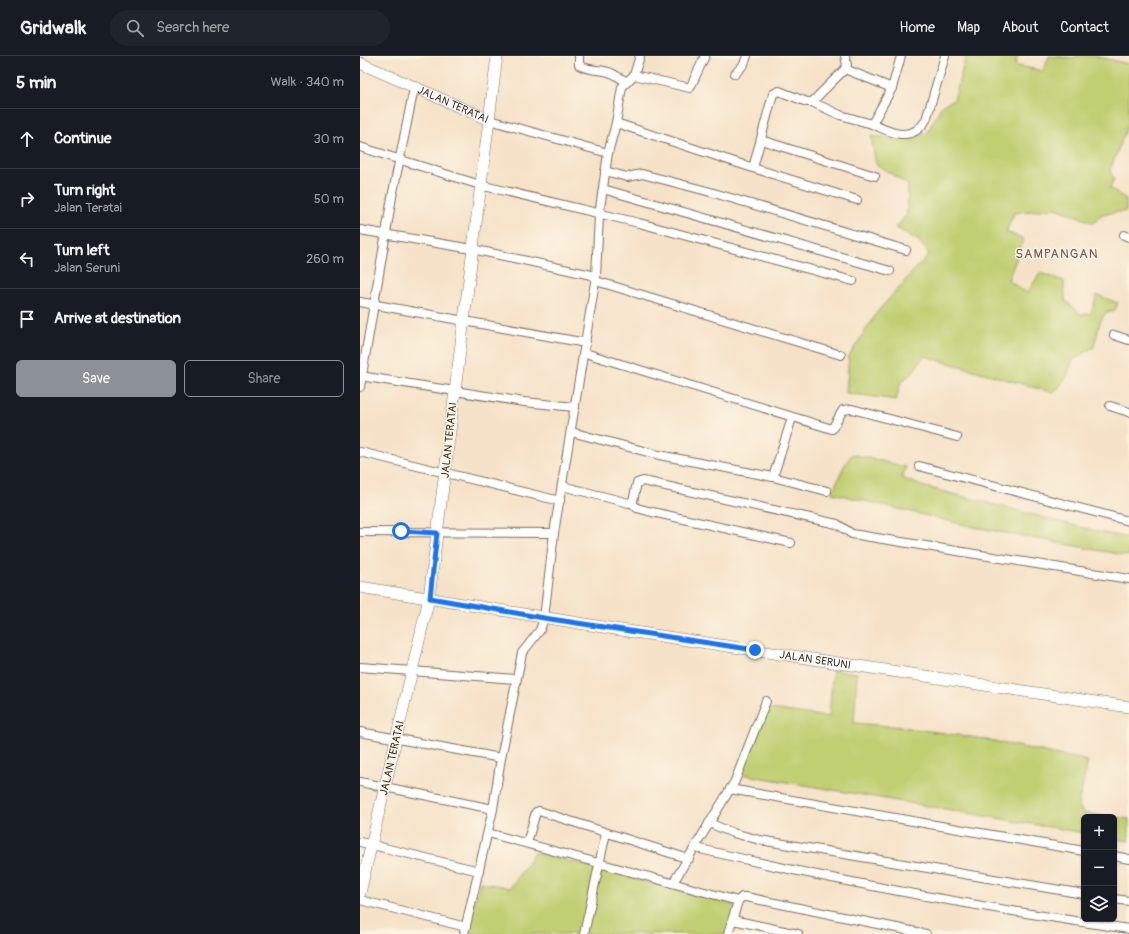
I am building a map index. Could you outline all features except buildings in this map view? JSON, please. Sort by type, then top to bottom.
[{"type":"street","points":[[497,56],[488,120],[608,153]]},
{"type":"street","points":[[579,56],[579,65],[584,68],[611,73],[621,80],[628,82]]},
{"type":"street","points":[[360,900],[465,931],[493,809],[515,679],[522,651],[540,630],[544,618],[554,533],[596,278],[599,215],[608,153],[616,123],[622,87],[634,75],[640,56]]},
{"type":"street","points":[[634,75],[690,88],[705,56]]},
{"type":"street","points":[[735,74],[744,64],[747,56]]},
{"type":"street","points":[[812,102],[845,69],[847,65],[845,56]]},
{"type":"street","points":[[872,124],[892,88],[901,56]]},
{"type":"street","points":[[753,168],[775,93],[779,91],[807,102],[812,102],[840,116],[872,124],[888,132],[900,134],[911,133],[921,128],[926,120],[945,56]]},
{"type":"street","name":"JALAN TERATAI","points":[[360,63],[488,120],[430,598],[385,786],[366,844],[360,893]]},
{"type":"street","points":[[845,69],[892,88]]},
{"type":"street","points":[[360,387],[360,376],[414,88]]},
{"type":"street","points":[[616,123],[857,200]]},
{"type":"street","points":[[761,140],[875,176]]},
{"type":"street","points":[[360,147],[480,185],[639,224],[853,281]]},
{"type":"street","points":[[605,171],[627,177],[642,174],[693,187],[906,250]]},
{"type":"street","points":[[603,189],[890,271]]},
{"type":"street","points":[[360,230],[472,249],[596,278],[841,355]]},
{"type":"street","points":[[360,302],[374,303],[463,322],[586,344]]},
{"type":"street","points":[[1114,335],[1129,340]]},
{"type":"street","points":[[584,353],[792,418],[832,429],[843,410],[852,409],[957,437]]},
{"type":"street","points":[[360,376],[524,402],[575,408]]},
{"type":"street","points":[[1110,406],[1129,412]]},
{"type":"street","points":[[773,477],[792,418]]},
{"type":"street","points":[[571,432],[659,455],[773,477],[827,491]]},
{"type":"street","points":[[360,452],[560,501]]},
{"type":"street","points":[[919,466],[1129,521]]},
{"type":"street","points":[[631,502],[637,484],[643,481],[837,524],[852,534],[1129,579]]},
{"type":"street","points":[[562,486],[625,503],[631,502]]},
{"type":"street","points":[[631,502],[637,508],[648,511],[791,543]]},
{"type":"street","points":[[360,532],[554,533]]},
{"type":"street","name":"JALAN SERUNI","points":[[360,587],[544,618],[1129,706]]},
{"type":"street","points":[[360,667],[515,679]]},
{"type":"street","points":[[673,883],[696,848],[730,789],[766,701]]},
{"type":"street","points":[[360,732],[501,758]]},
{"type":"street","points":[[360,782],[493,809]]},
{"type":"street","points":[[730,789],[1081,850]]},
{"type":"street","points":[[527,843],[533,818],[538,811],[689,859]]},
{"type":"street","points":[[710,823],[733,833],[760,840],[1081,894]]},
{"type":"street","points":[[488,833],[738,901]]},
{"type":"street","points":[[584,934],[598,864],[606,833]]},
{"type":"street","points":[[366,844],[479,871]]},
{"type":"street","points":[[696,848],[745,860],[952,900],[1044,917],[1129,929]]},
{"type":"street","points":[[1117,857],[1129,859]]},
{"type":"street","points":[[728,934],[738,901],[742,897],[746,897],[926,934]]},
{"type":"street","points":[[1117,899],[1129,901]]},
{"type":"street","points":[[733,920],[798,934]]},
{"type":"green space","points":[[966,56],[1018,56],[1015,65],[1043,71],[1049,56],[1074,58],[1076,56],[1094,56],[1129,64],[1129,122],[1110,170],[1114,179],[1110,188],[1126,199],[1126,211],[1102,214],[1094,223],[1056,208],[1014,213],[1006,232],[1024,239],[1008,280],[1027,293],[1040,273],[1064,281],[1065,300],[1082,315],[1091,313],[1097,295],[1118,303],[1114,312],[1106,312],[1100,322],[1094,347],[1072,361],[1067,376],[1054,393],[924,356],[912,373],[901,382],[896,400],[846,393],[849,356],[878,311],[929,254],[919,241],[896,228],[907,214],[908,185],[876,164],[871,136],[911,140],[927,133],[942,105],[954,100]]},
{"type":"green space","points":[[852,454],[906,467],[902,478],[922,486],[1100,532],[1129,538],[1129,556],[974,527],[832,493],[843,468]]},
{"type":"green space","points":[[833,670],[857,673],[854,723],[902,727],[984,739],[1088,761],[1078,804],[1083,813],[1091,814],[1081,814],[1081,832],[740,774],[770,709],[829,717]]},
{"type":"green space","points":[[1117,817],[1129,819],[1129,841],[1117,839]]},
{"type":"green space","points":[[535,852],[737,906],[727,934],[466,934],[480,882],[510,888]]},
{"type":"district","name":"SAMPANGAN","points":[[1057,254]]},
{"type":"route","points":[[401,531],[437,533],[430,598],[544,618],[755,650]]}]
